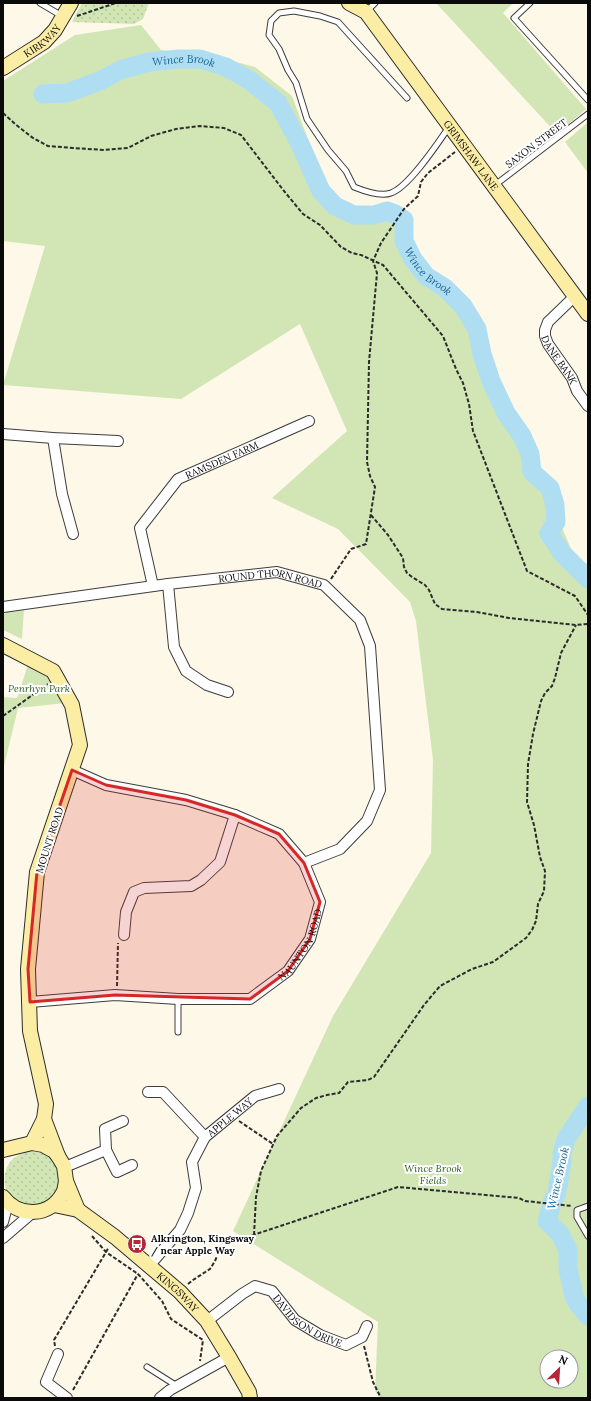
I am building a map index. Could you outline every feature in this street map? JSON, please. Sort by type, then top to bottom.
[{"type":"street","name":"GRIMSHAW LANE","points":[[349,3],[370,7],[450,127],[588,314]]},
{"type":"street","name":"KIRKWAY","points":[[3,68],[44,42],[50,36],[66,11]]},
{"type":"street","name":"DANE BANK","points":[[575,296],[548,322],[545,330],[545,336],[548,344],[572,378],[577,391],[588,406]]},
{"type":"street","name":"RAMSDEN FARM","points":[[153,586],[140,528],[178,479],[309,421]]},
{"type":"street","points":[[3,434],[118,441]]},
{"type":"street","points":[[53,438],[62,494],[73,534]]},
{"type":"street","name":"ROUND THORN ROAD","points":[[3,607],[168,584],[277,572],[326,586],[360,620],[370,646],[380,790],[367,821],[340,849],[304,863]]},
{"type":"street","points":[[168,584],[174,647],[186,671],[207,684],[228,692]]},
{"type":"street","name":"MOUNT ROAD","points":[[3,645],[53,671],[72,705],[80,744],[37,872],[28,969],[30,1031],[46,1104],[44,1119],[32,1143]]},
{"type":"street","name":"NAUNTON ROAD","points":[[30,1002],[117,995],[178,999],[250,999],[288,971],[310,939],[320,902],[304,863],[279,834],[235,815],[186,800],[106,785],[72,770]]},
{"type":"street","points":[[124,934],[126,912],[134,892],[144,888],[191,886],[201,880],[220,862],[235,815]]},
{"type":"street","name":"APPLE WAY","points":[[144,1270],[180,1230],[196,1188],[192,1162],[205,1137],[255,1096],[279,1089]]},
{"type":"street","points":[[148,1092],[162,1092],[205,1137]]},
{"type":"street","name":"MOUNT ROAD","points":[[44,1119],[63,1168]]},
{"type":"street","points":[[123,1121],[105,1129],[106,1150],[117,1172],[132,1165]]},
{"type":"street","points":[[3,1159],[8,1149],[24,1144],[32,1143],[44,1145],[54,1151],[63,1168],[78,1210]]},
{"type":"street","points":[[63,1168],[106,1150]]},
{"type":"street","points":[[3,1222],[5,1200],[20,1210],[32,1213],[43,1211],[54,1205],[63,1193],[63,1168]]},
{"type":"street","name":"KINGSWAY","points":[[54,1205],[78,1210],[114,1237],[144,1270],[180,1292],[207,1321],[229,1356],[249,1392],[250,1398]]},
{"type":"street","points":[[3,1238],[32,1213]]},
{"type":"street","name":"DAVIDSON DRIVE","points":[[207,1321],[255,1286],[272,1291],[295,1320],[320,1335],[346,1345],[362,1338]]},
{"type":"street","points":[[362,1338],[367,1326]]},
{"type":"street","points":[[58,1354],[46,1382],[69,1395]]},
{"type":"street","points":[[160,1398],[177,1386],[229,1356]]},
{"type":"lane","points":[[40,3],[66,11]]},
{"type":"lane","points":[[530,3],[514,18],[588,100]]},
{"type":"lane","points":[[407,98],[338,22],[320,16],[294,11],[279,13],[271,22],[269,34],[279,49],[288,70],[296,83],[307,119],[328,150],[346,171],[354,187],[372,193],[391,193],[402,186],[423,163],[450,127]]},
{"type":"lane","name":"SAXON STREET","points":[[494,186],[588,114]]},
{"type":"lane","points":[[178,999],[178,1032]]},
{"type":"lane","points":[[588,1206],[577,1210],[577,1217],[588,1236]]},
{"type":"lane","points":[[147,1366],[177,1386]]},
{"type":"path","points":[[66,11],[74,17],[116,3]]},
{"type":"path","points":[[3,113],[33,138],[48,146],[104,150],[128,148],[151,136],[176,129],[200,126],[224,128],[241,135],[303,214],[320,225],[341,247],[383,266],[443,336],[463,383],[469,404],[473,431],[527,570],[575,596],[588,615]]},
{"type":"path","points":[[326,586],[351,548],[366,544],[371,515],[375,487],[370,476],[367,462],[369,362],[377,274],[373,261],[381,243],[395,225],[404,209],[418,196],[421,182],[428,173],[464,146]]},
{"type":"path","points":[[371,515],[388,535],[403,558],[404,568],[407,573],[425,585],[429,590],[435,604],[442,609],[576,625],[588,624]]},
{"type":"path","points":[[254,1235],[256,1197],[261,1171],[277,1136],[301,1108],[316,1098],[339,1093],[348,1082],[368,1080],[374,1076],[424,1005],[440,986],[472,969],[493,962],[526,938],[532,930],[536,921],[538,904],[544,891],[545,871],[540,857],[527,802],[528,764],[541,701],[556,678],[561,653],[576,625]]},
{"type":"path","points":[[3,716],[57,678]]},
{"type":"path","points":[[117,995],[119,936],[124,937],[124,934]]},
{"type":"path","points":[[231,1115],[273,1144]]},
{"type":"path","points":[[180,1292],[193,1280],[210,1269],[220,1249],[229,1243],[398,1188],[519,1198],[525,1201],[572,1205],[577,1210]]},
{"type":"path","points":[[91,1235],[106,1252],[144,1270],[162,1301],[170,1319],[203,1340],[198,1374]]},
{"type":"path","points":[[58,1354],[54,1340],[114,1237]]},
{"type":"path","points":[[69,1395],[144,1270]]},
{"type":"path","points":[[362,1338],[373,1382],[381,1398]]},
{"type":"highlighted area","points":[[72,770],[106,785],[186,800],[235,815],[279,834],[304,863],[320,902],[310,939],[288,971],[250,999],[115,995],[30,1002],[28,969],[37,872]]},
{"type":"green space","points":[[82,3],[149,3],[143,19],[134,24],[72,22]]},
{"type":"green space","points":[[436,3],[513,3],[503,13],[586,109],[557,134]]},
{"type":"green space","name":"Wince Brook Fields","points":[[141,25],[161,50],[210,55],[255,67],[292,96],[322,177],[340,205],[372,211],[396,208],[411,222],[412,248],[431,272],[460,292],[476,319],[493,372],[509,412],[525,435],[534,457],[535,471],[554,488],[559,506],[560,523],[574,556],[588,571],[588,1398],[380,1398],[375,1391],[378,1322],[233,1231],[333,1016],[431,853],[433,760],[416,621],[410,602],[338,529],[272,498],[347,431],[300,324],[181,399],[3,385],[45,246],[3,241],[3,81],[75,35]]},
{"type":"green space","points":[[588,122],[588,173],[565,142]]},
{"type":"green space","points":[[24,608],[22,639],[3,630],[3,616],[6,612]]},
{"type":"green space","name":"Penrhyn Park","points":[[29,662],[51,673],[66,703],[18,708],[3,770],[3,697],[17,698]]},
{"type":"green space","points":[[31,1151],[42,1153],[51,1158],[59,1166],[62,1177],[55,1198],[35,1208],[14,1201],[10,1197],[5,1187],[5,1176],[8,1165],[17,1156]]},
{"type":"waterway","name":"Wince Brook","points":[[43,94],[67,93],[102,80],[120,70],[149,62],[179,59],[200,59],[226,67],[249,80],[278,103],[300,144],[321,191],[335,206],[354,215],[374,215],[387,211],[404,220],[404,241],[413,259],[426,276],[445,288],[463,306],[477,329],[482,354],[491,381],[506,413],[522,436],[530,454],[532,472],[550,488],[555,505],[556,522],[549,533],[562,553],[588,579]]},
{"type":"waterway","name":"Wince Brook","points":[[588,1106],[566,1139],[562,1153],[557,1192],[547,1221],[560,1234],[568,1250],[568,1269],[574,1296],[578,1304],[588,1316]]},
{"type":"place","name":"Alkrington, Kingsway / near Apple Way","points":[[137,1244]]}]
